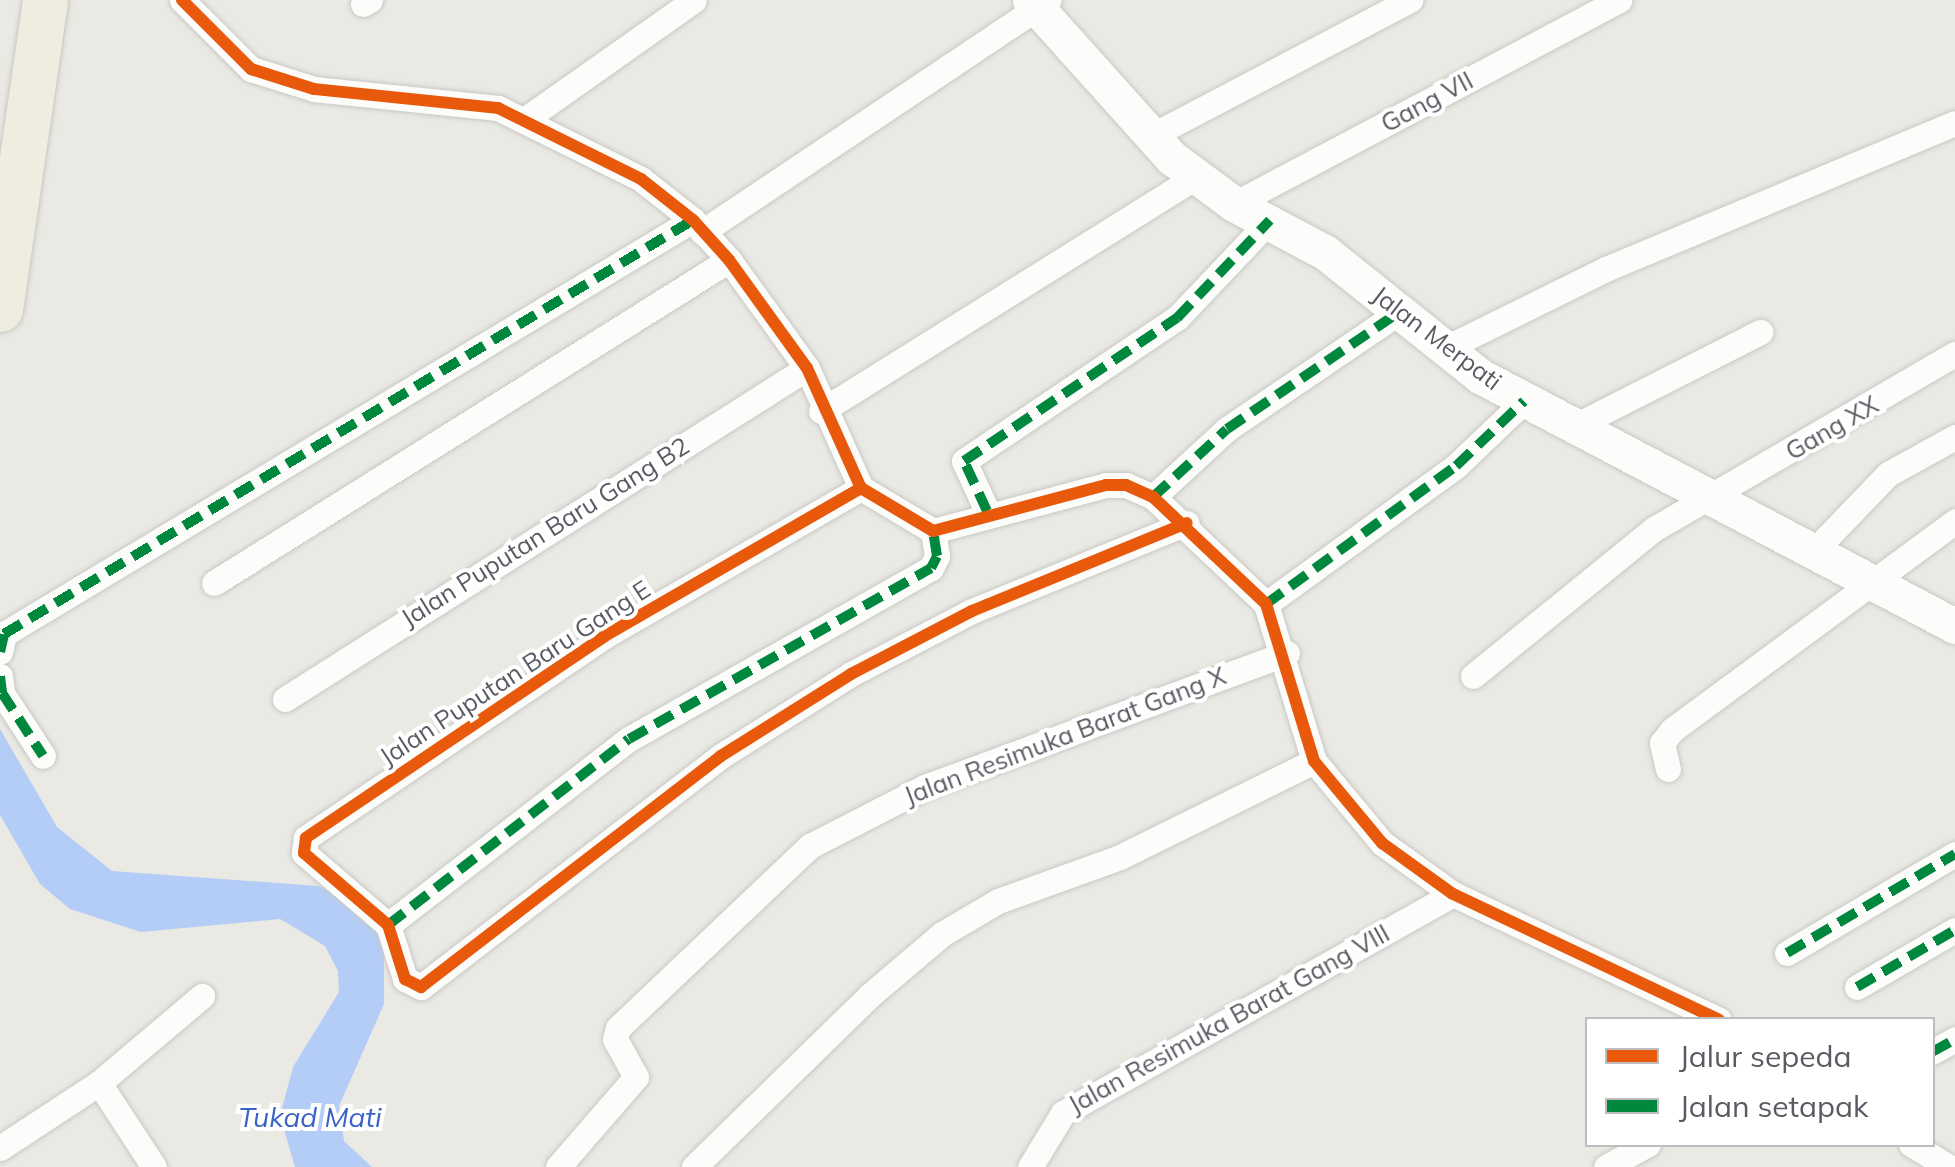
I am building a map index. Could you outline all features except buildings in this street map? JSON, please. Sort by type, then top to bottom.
[{"type":"highway","points":[[0,309],[45,0]]},
{"type":"street","points":[[182,0],[251,69],[314,89],[448,98],[526,118],[641,179],[698,226],[729,260],[806,368],[822,410],[862,488],[933,530],[988,511],[1106,485],[1126,485],[1153,497],[1187,523],[1266,604],[1287,654],[1314,760],[1382,843],[1453,894],[1712,1017]]},
{"type":"street","points":[[526,118],[694,0]]},
{"type":"street","points":[[1151,136],[1410,0]]},
{"type":"street","name":"Gang VII","points":[[1234,204],[1619,0]]},
{"type":"street","points":[[0,652],[4,634],[698,226],[1038,2]]},
{"type":"street","name":"Jalan Merpati","points":[[1038,2],[1151,136],[1196,177],[1234,204],[1326,252],[1444,349],[1524,401],[1955,626]]},
{"type":"street","points":[[1444,349],[1606,268],[1955,123]]},
{"type":"street","points":[[822,410],[1196,177]]},
{"type":"street","points":[[988,511],[964,461],[1177,318],[1270,220]]},
{"type":"street","points":[[214,583],[729,260]]},
{"type":"street","points":[[1153,497],[1227,428],[1400,312]]},
{"type":"street","points":[[1575,426],[1760,332]]},
{"type":"street","name":"Gang XX","points":[[1473,676],[1618,555],[1955,354]]},
{"type":"street","name":"Jalan Puputan Baru Gang B2","points":[[285,699],[806,368]]},
{"type":"street","points":[[1266,604],[1456,466],[1524,401]]},
{"type":"street","points":[[1813,552],[1888,474],[1955,438]]},
{"type":"street","name":"Jalan Puputan Baru Gang E","points":[[388,925],[304,853],[306,838],[605,636],[862,488]]},
{"type":"street","points":[[1668,769],[1662,742],[1672,730],[1874,586],[1955,521]]},
{"type":"street","points":[[933,530],[937,556],[931,568],[614,750],[388,925],[405,979],[422,987],[722,756],[836,684],[972,612],[1187,523]]},
{"type":"street","name":"Jalan Resimuka Barat Gang X","points":[[558,1167],[636,1077],[615,1040],[618,1028],[810,846],[925,786],[1287,654]]},
{"type":"street","points":[[0,676],[2,693],[43,756]]},
{"type":"street","points":[[694,1167],[942,934],[1018,892],[1171,834],[1314,760]]},
{"type":"street","points":[[1787,953],[1955,854]]},
{"type":"street","name":"Jalan Resimuka Barat Gang VIII","points":[[1030,1167],[1062,1113],[1453,894]]},
{"type":"street","points":[[1856,987],[1955,930]]},
{"type":"street","points":[[0,1148],[99,1083],[202,996]]},
{"type":"street","points":[[99,1083],[154,1167]]},
{"type":"street","points":[[1606,1167],[1643,1147]]},
{"type":"street","points":[[1916,1147],[1949,1167]]},
{"type":"water","name":"Tukad Mati","points":[[0,729],[57,827],[112,871],[318,886],[349,898],[374,920],[384,949],[384,1004],[339,1106],[344,1141],[372,1167],[295,1167],[280,1116],[293,1067],[339,992],[338,971],[325,946],[280,919],[141,932],[70,909],[40,884],[0,815]]},
{"type":"marked path","points":[[0,652],[4,634],[693,220]]},
{"type":"marked path","points":[[987,511],[964,461],[1177,318],[1270,220]]},
{"type":"marked path","points":[[1153,497],[1227,429],[1399,312]]},
{"type":"marked path","points":[[1266,604],[1456,466],[1524,401]]},
{"type":"marked path","points":[[388,925],[629,739],[931,568],[937,556],[933,531]]},
{"type":"marked path","points":[[0,676],[2,693],[43,756]]},
{"type":"marked path","points":[[1787,953],[1955,854]]},
{"type":"marked path","points":[[1857,987],[1955,930]]},
{"type":"marked path","points":[[1935,1050],[1955,1039]]},
{"type":"cycle path","points":[[182,0],[251,69],[314,89],[498,108],[641,179],[693,220],[729,260],[807,368],[861,488],[933,531],[1106,485],[1126,485],[1153,497],[1266,604],[1314,761],[1382,843],[1453,894],[1713,1017]]},
{"type":"cycle path","points":[[861,488],[605,636],[306,838],[304,853],[388,925],[405,979],[421,987],[721,756],[851,674],[972,611],[1187,523]]}]
